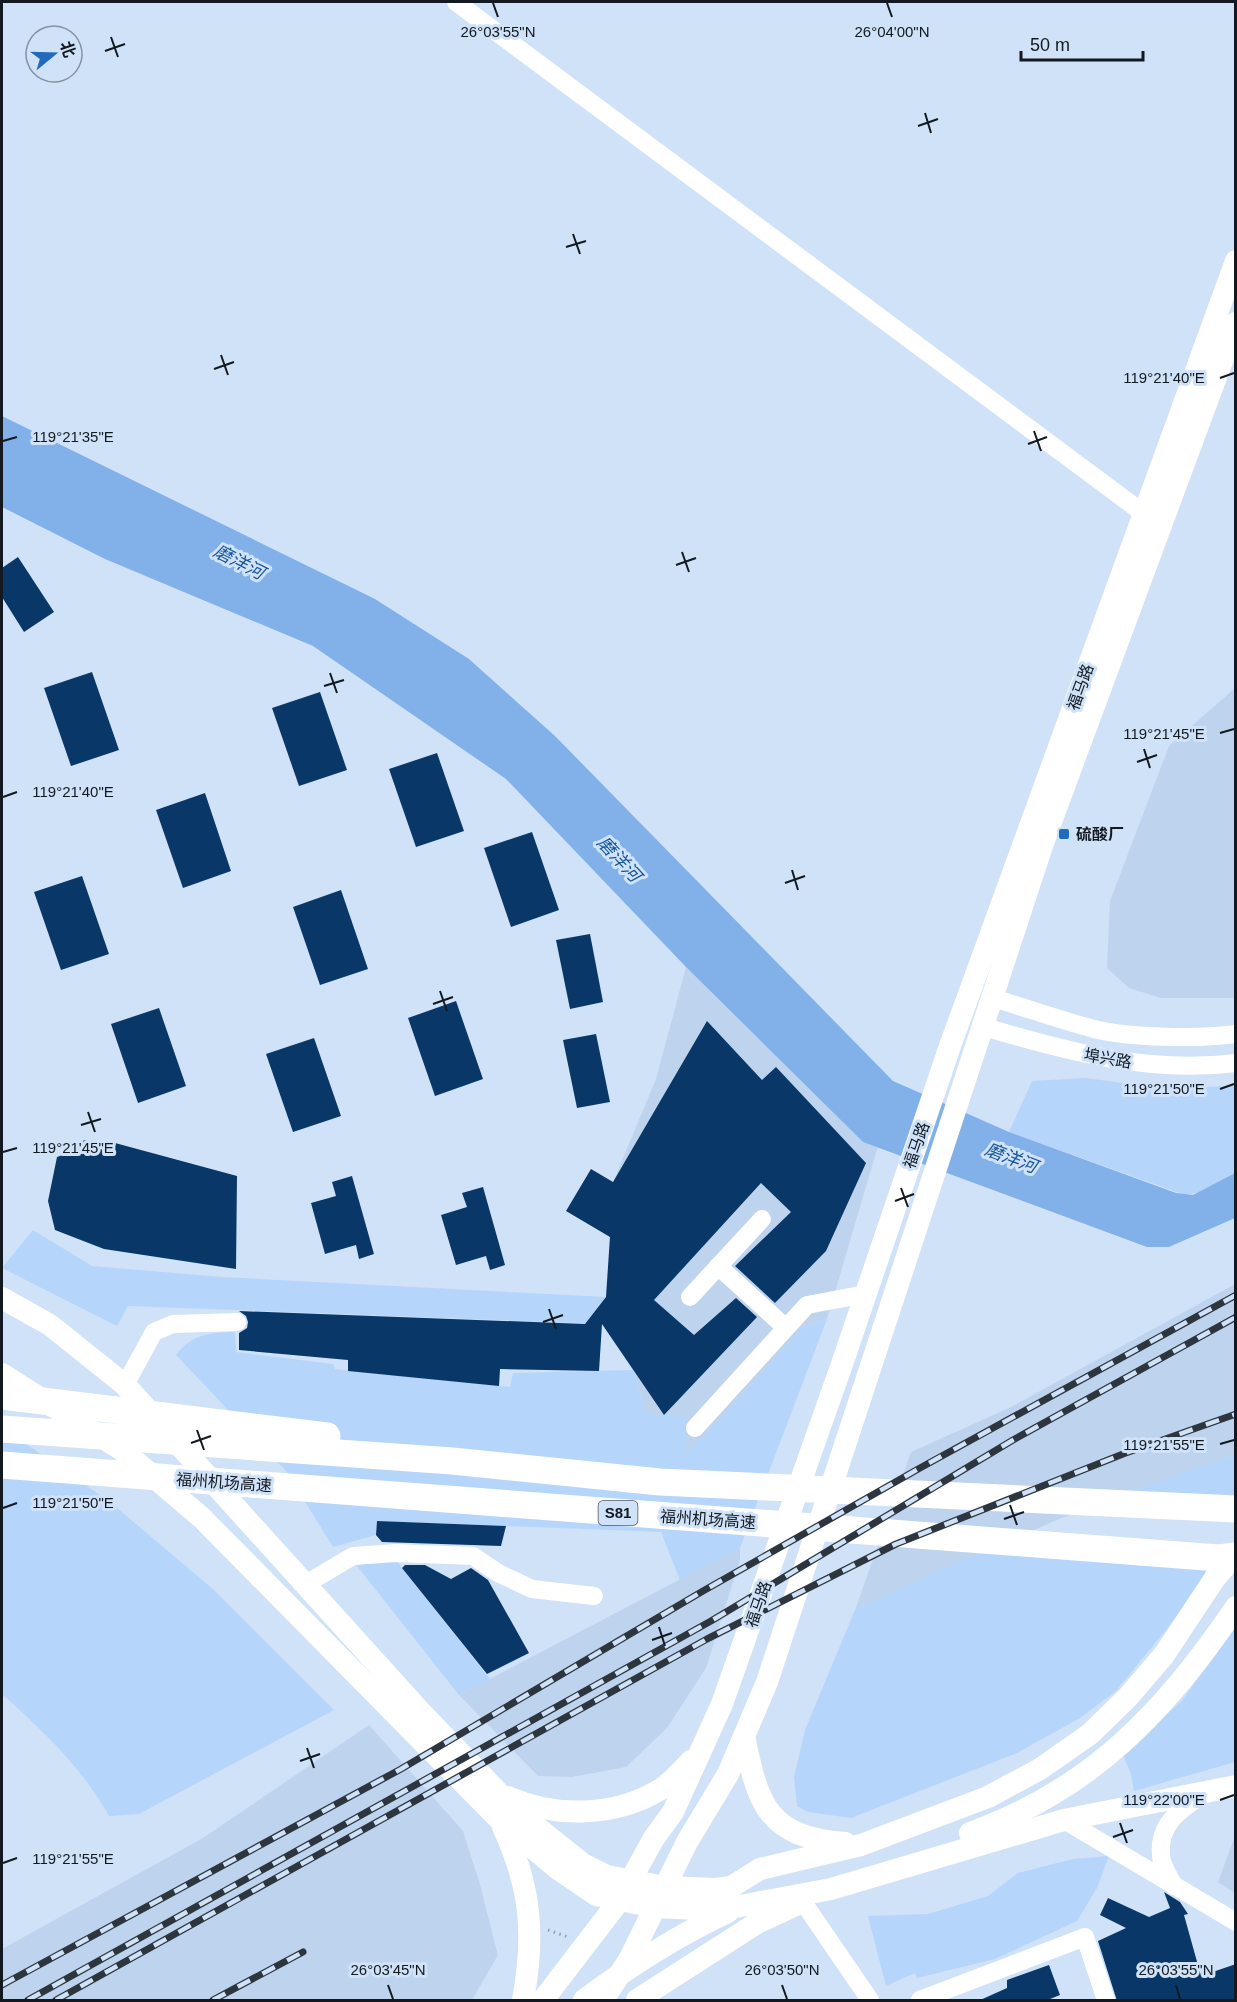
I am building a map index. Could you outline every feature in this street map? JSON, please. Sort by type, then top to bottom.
[{"type":"highway","points":[[2,1396],[312,1433],[452,1461]]},
{"type":"highway","name":"福州机场高速","points":[[2,1430],[452,1461],[660,1482],[1236,1509]]},
{"type":"highway","name":"福州机场高速","points":[[2,1464],[1218,1558],[1236,1555]]},
{"type":"main road","name":"福马路","points":[[543,2001],[619,1901],[673,1812],[701,1751],[745,1640],[936,1086],[1236,261]]},
{"type":"main road","name":"福马路","points":[[603,2001],[629,1960],[687,1842],[728,1774],[767,1682],[1042,846],[1236,323]]},
{"type":"main road","points":[[2,1298],[50,1325],[125,1385],[304,1585],[514,1809],[583,1864],[607,1876],[630,1880],[660,1897],[719,1910],[831,1889],[1064,1820],[1236,1786]]},
{"type":"main road","points":[[2,1374],[122,1450],[202,1518],[500,1820],[558,1869],[596,1894],[619,1901],[731,1887],[760,1869],[861,1845],[987,1797],[1040,1768],[1090,1734],[1128,1697],[1164,1655],[1215,1578],[1236,1555]]},
{"type":"main road","points":[[584,2001],[627,1967],[685,1932],[751,1902],[999,1822],[1056,1792],[1106,1758],[1151,1718],[1184,1680],[1236,1607]]},
{"type":"main road","points":[[744,1736],[752,1776],[761,1803],[782,1825],[805,1838],[861,1845]]},
{"type":"main road","points":[[500,1794],[519,1802],[548,1809],[608,1810],[637,1802],[663,1788],[701,1751]]},
{"type":"main road","points":[[500,1820],[516,1854],[526,1891],[531,1927],[523,2001]]},
{"type":"main road","points":[[637,2001],[757,1923],[831,1889]]},
{"type":"street","points":[[456,2],[1143,513]]},
{"type":"street","name":"埠兴路","points":[[993,998],[1096,1029],[1164,1036],[1216,1037],[1236,1034]]},
{"type":"street","name":"埠兴路","points":[[984,1027],[1094,1058],[1168,1067],[1236,1063]]},
{"type":"street","points":[[690,1297],[762,1219]]},
{"type":"street","points":[[718,1266],[786,1328]]},
{"type":"street","points":[[695,1428],[807,1305],[866,1294]]},
{"type":"street","points":[[125,1385],[154,1332],[173,1324],[237,1322]]},
{"type":"street","points":[[304,1585],[353,1556],[396,1553],[473,1556],[498,1573],[532,1589],[594,1596]]},
{"type":"street","points":[[1174,1886],[1160,1856],[1163,1836],[1174,1814],[1210,1790]]},
{"type":"street","points":[[1064,1820],[1236,1922]]},
{"type":"street","points":[[803,1902],[870,2001]]},
{"type":"street","points":[[920,2001],[1085,1937],[1106,2001]]},
{"type":"path","points":[[546,1929],[572,1939]]},
{"type":"shaded area","points":[[1235,688],[1235,998],[1161,998],[1129,988],[1107,968],[1110,901],[1169,746]]},
{"type":"shaded area","points":[[686,967],[863,1142],[878,1146],[827,1319],[804,1326],[686,1455],[646,1414],[633,1370],[594,1313],[606,1297],[613,1182],[656,1079]]},
{"type":"shaded area","points":[[1085,1078],[1163,1088],[1235,1086],[1235,1173],[1201,1192],[1185,1195],[1009,1132],[1032,1081]]},
{"type":"shaded area","points":[[33,1230],[92,1266],[222,1277],[606,1297],[594,1313],[602,1324],[128,1306],[117,1326],[2,1268]]},
{"type":"shaded area","points":[[1235,1284],[1235,1455],[1059,1519],[855,1610],[911,1452],[1009,1408]]},
{"type":"shaded area","points":[[827,1319],[740,1548],[680,1580],[661,1532],[377,1521],[376,1535],[333,1547],[286,1471],[176,1355],[188,1343],[202,1336],[235,1332],[236,1352],[333,1364],[335,1369],[510,1387],[513,1373],[633,1370],[646,1414],[687,1417],[686,1455],[804,1326]]},
{"type":"shaded area","points":[[2,1427],[110,1502],[214,1590],[334,1710],[139,1814],[109,1816],[73,1765],[47,1736],[2,1694]]},
{"type":"shaded area","points":[[1235,1455],[1235,1500],[1121,1495]]},
{"type":"shaded area","points":[[992,1547],[1214,1571],[1116,1691],[1080,1718],[1017,1753],[851,1818],[808,1812],[797,1806],[794,1777],[805,1730],[855,1610]]},
{"type":"shaded area","points":[[740,1548],[740,1560],[706,1668],[667,1728],[626,1767],[572,1777],[538,1776],[459,1695]]},
{"type":"shaded area","points":[[377,1557],[396,1560],[490,1679],[459,1695],[357,1566]]},
{"type":"shaded area","points":[[1235,1628],[1235,1762],[1134,1791],[1131,1774],[1122,1752],[1181,1702]]},
{"type":"shaded area","points":[[369,1725],[463,1831],[479,1881],[498,1955],[472,2000],[2,2000],[2,1949],[203,1838]]},
{"type":"shaded area","points":[[1235,1836],[1235,1893],[1218,1882]]},
{"type":"shaded area","points":[[1109,1856],[1097,1888],[1077,1921],[995,1959],[917,1978],[915,1973],[886,1986],[868,1916],[928,1914],[988,1896],[1018,1873],[1073,1859]]},
{"type":"water","name":"磨洋河","points":[[2,416],[375,599],[469,659],[555,736],[893,1081],[1009,1132],[1176,1193],[1193,1195],[1235,1173],[1235,1218],[1169,1247],[1147,1247],[863,1142],[686,967],[506,779],[313,646],[105,559],[2,507]]},
{"type":"building","points":[[18,557],[54,612],[24,632],[2,597],[2,568]]},
{"type":"building","points":[[92,672],[119,750],[71,766],[44,688]]},
{"type":"building","points":[[320,692],[347,770],[299,786],[272,708]]},
{"type":"building","points":[[437,753],[464,831],[416,847],[389,769]]},
{"type":"building","points":[[205,793],[231,871],[183,888],[156,810]]},
{"type":"building","points":[[532,832],[559,910],[511,927],[484,848]]},
{"type":"building","points":[[82,876],[109,954],[61,970],[34,892]]},
{"type":"building","points":[[341,890],[368,969],[320,985],[293,907]]},
{"type":"building","points":[[590,934],[603,1002],[570,1009],[556,940]]},
{"type":"building","points":[[456,1001],[483,1079],[435,1096],[408,1018]]},
{"type":"building","points":[[159,1008],[186,1086],[138,1103],[111,1024]]},
{"type":"building","points":[[707,1021],[762,1080],[776,1067],[866,1163],[826,1251],[775,1303],[735,1266],[791,1212],[761,1183],[654,1300],[694,1335],[736,1298],[757,1317],[664,1415],[602,1324],[599,1371],[500,1369],[499,1386],[348,1371],[348,1360],[239,1350],[239,1333],[247,1328],[248,1322],[246,1316],[239,1311],[585,1324],[606,1297],[610,1237],[566,1211],[591,1169],[613,1182]]},
{"type":"building","points":[[596,1034],[610,1102],[577,1108],[563,1040]]},
{"type":"building","points":[[314,1038],[341,1116],[293,1132],[266,1054]]},
{"type":"building","points":[[86,1140],[88,1146],[104,1140],[237,1176],[236,1269],[104,1249],[55,1230],[48,1201],[57,1157],[68,1153],[66,1145]]},
{"type":"building","points":[[352,1176],[374,1254],[359,1259],[356,1245],[325,1254],[311,1203],[336,1196],[332,1182]]},
{"type":"building","points":[[483,1187],[505,1265],[490,1270],[486,1256],[456,1265],[441,1215],[467,1207],[462,1193]]},
{"type":"building","points":[[377,1521],[506,1526],[501,1546],[382,1542],[376,1535]]},
{"type":"building","points":[[405,1565],[425,1565],[451,1579],[471,1568],[488,1580],[529,1653],[487,1674],[402,1568]]},
{"type":"building","points":[[1164,1892],[1180,1902],[1188,1914],[1184,1915],[1201,1976],[1236,1964],[1236,2001],[1117,2001],[1098,1941],[1126,1928],[1100,1915],[1108,1898],[1149,1917],[1170,1908]]},
{"type":"building","points":[[1049,1965],[1060,1995],[1045,2001],[978,2001],[1007,1988],[1007,1980]]},
{"type":"railway","points":[[2,1985],[401,1769],[703,1591],[920,1468],[1236,1295]]},
{"type":"railway","points":[[28,2000],[711,1621],[1013,1440],[1236,1317]]},
{"type":"railway","points":[[56,2000],[707,1639],[896,1544],[1123,1454],[1236,1414]]},
{"type":"railway","points":[[213,2000],[303,1952]]},
{"type":"place","name":"硫酸厂","points":[[1064,834]]}]
